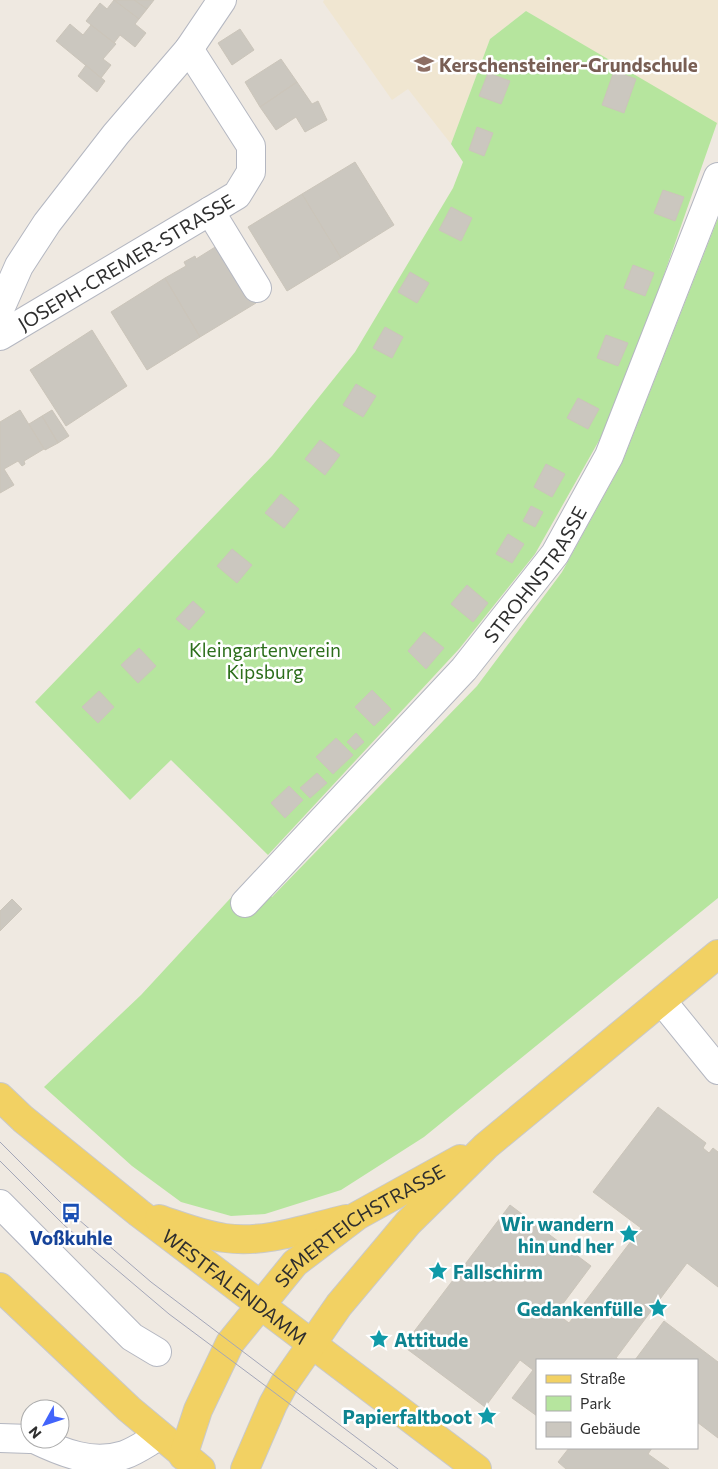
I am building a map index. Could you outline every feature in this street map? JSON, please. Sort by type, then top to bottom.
[{"type":"main road","name":"SEMERTEICHSTRASSE","points":[[245,1469],[273,1404],[312,1345],[339,1305],[408,1223],[486,1146],[718,954]]},
{"type":"main road","name":"WESTFALENDAMM","points":[[0,1097],[23,1119],[139,1213],[477,1469]]},
{"type":"main road","name":"SEMERTEICHSTRASSE","points":[[188,1465],[198,1410],[230,1343],[295,1263],[357,1216],[408,1186],[486,1146]]},
{"type":"main road","points":[[139,1213],[226,1238],[269,1237],[357,1216]]},
{"type":"main road","points":[[1,1289],[188,1465]]},
{"type":"street","name":"JOSEPH-CREMER-STRASSE","points":[[0,309],[19,266],[47,223],[116,134],[189,50],[222,0]]},
{"type":"street","name":"JOSEPH-CREMER-STRASSE","points":[[0,336],[237,195],[251,172],[251,146],[189,50]]},
{"type":"street","name":"STROHNSTRASSE","points":[[245,903],[464,668],[555,554],[609,456],[718,177]]},
{"type":"street","points":[[210,211],[257,288]]},
{"type":"street","points":[[662,1001],[718,1070]]},
{"type":"street","points":[[0,1204],[132,1337],[157,1352]]},
{"type":"street","points":[[42,1449],[52,1461],[100,1460],[126,1455],[159,1436]]},
{"type":"street","points":[[0,1438],[20,1439]]},
{"type":"shaded area","name":"Kerschensteiner-Grundschule","points":[[324,0],[718,0],[718,125],[526,11],[490,39],[451,144],[408,89],[392,100],[323,2]]},
{"type":"green space","name":"Kleingartenverein Kipsburg","points":[[526,11],[717,123],[643,335],[605,430],[535,554],[459,649],[268,855],[171,760],[130,800],[35,702],[272,456],[355,352],[453,188],[463,162],[451,144],[490,39]]},
{"type":"green space","points":[[718,218],[718,898],[424,1137],[341,1190],[265,1214],[231,1216],[181,1202],[132,1166],[44,1087],[141,995],[250,877],[272,897],[477,686],[562,572],[622,463]]},
{"type":"building","points":[[114,0],[134,0],[147,9],[139,19]]},
{"type":"building","points":[[114,0],[139,19],[135,24],[146,33],[135,47],[120,35],[114,43],[86,21],[100,3],[107,9]]},
{"type":"building","points":[[134,0],[154,0],[147,9]]},
{"type":"building","points":[[70,24],[83,35],[91,25],[116,44],[103,59],[111,65],[101,78],[56,41]]},
{"type":"building","points":[[240,29],[254,50],[232,65],[218,43]]},
{"type":"building","points":[[281,59],[297,82],[260,107],[245,82]]},
{"type":"building","points":[[86,65],[105,81],[97,92],[78,76]]},
{"type":"building","points":[[614,71],[636,79],[624,113],[602,105]]},
{"type":"building","points":[[488,73],[510,81],[501,104],[479,96]]},
{"type":"building","points":[[297,82],[312,104],[318,101],[327,120],[305,132],[296,117],[276,130],[260,107]]},
{"type":"building","points":[[477,127],[493,133],[484,156],[469,150]]},
{"type":"building","points":[[355,162],[394,225],[341,258],[302,194]]},
{"type":"building","points":[[663,190],[684,197],[675,221],[654,213]]},
{"type":"building","points":[[302,194],[341,258],[287,291],[248,227]]},
{"type":"building","points":[[451,207],[472,218],[461,241],[439,230]]},
{"type":"building","points":[[220,244],[256,303],[200,337],[165,278],[186,266],[184,262],[195,256],[196,259]]},
{"type":"building","points":[[633,265],[654,273],[645,296],[624,288]]},
{"type":"building","points":[[410,272],[429,283],[417,303],[398,292]]},
{"type":"building","points":[[165,278],[200,337],[147,370],[111,312]]},
{"type":"building","points":[[385,327],[403,337],[392,358],[373,348]]},
{"type":"building","points":[[92,330],[127,386],[66,426],[30,370]]},
{"type":"building","points":[[606,335],[628,343],[618,366],[597,358]]},
{"type":"building","points":[[356,384],[376,396],[363,417],[343,405]]},
{"type":"building","points":[[578,398],[599,409],[588,429],[567,418]]},
{"type":"building","points":[[20,410],[44,449],[24,461],[25,464],[22,466],[18,461],[4,469],[14,485],[0,493],[0,422]]},
{"type":"building","points":[[52,410],[69,436],[58,443],[42,416]]},
{"type":"building","points":[[42,416],[58,443],[45,450],[29,424]]},
{"type":"building","points":[[320,440],[340,455],[325,475],[305,459]]},
{"type":"building","points":[[546,464],[565,474],[552,497],[534,487]]},
{"type":"building","points":[[281,494],[299,509],[284,528],[265,513]]},
{"type":"building","points":[[531,506],[543,512],[535,527],[523,521]]},
{"type":"building","points":[[508,534],[524,544],[512,563],[496,554]]},
{"type":"building","points":[[232,549],[252,565],[237,583],[217,566]]},
{"type":"building","points":[[467,585],[488,603],[473,622],[451,604]]},
{"type":"building","points":[[193,601],[205,612],[189,630],[176,619]]},
{"type":"building","points":[[424,632],[444,648],[426,669],[408,651]]},
{"type":"building","points":[[139,648],[156,666],[138,683],[121,665]]},
{"type":"building","points":[[372,690],[391,709],[374,726],[355,707]]},
{"type":"building","points":[[99,691],[114,707],[98,723],[82,707]]},
{"type":"building","points":[[356,733],[364,742],[355,750],[347,742]]},
{"type":"building","points":[[336,738],[353,755],[333,774],[316,757]]},
{"type":"building","points":[[317,773],[327,783],[310,798],[300,788]]},
{"type":"building","points":[[289,786],[303,800],[285,818],[271,803]]},
{"type":"building","points":[[12,899],[22,909],[0,931],[0,911]]},
{"type":"building","points":[[658,1107],[706,1143],[703,1148],[709,1153],[713,1148],[718,1152],[718,1287],[687,1263],[616,1358],[618,1359],[536,1359],[536,1415],[512,1398],[533,1370],[520,1360],[485,1407],[403,1346],[510,1205],[591,1266],[556,1313],[569,1323],[641,1228],[593,1192]]},
{"type":"building","points":[[664,1321],[718,1362],[718,1438],[698,1423],[698,1359],[636,1359]]},
{"type":"building","points":[[568,1449],[651,1449],[648,1454],[669,1469],[566,1469],[558,1462]]},
{"type":"tram line","points":[[0,1142],[71,1213],[151,1282],[398,1469]]},
{"type":"tram line","points":[[0,1161],[64,1225],[169,1314],[377,1469]]},
{"type":"place","name":"Kerschensteiner-Grundschule","points":[[424,64]]},
{"type":"place","name":"Voßkuhle","points":[[71,1213]]},
{"type":"place","name":"Wir wandern hin und her","points":[[629,1234]]},
{"type":"place","name":"Fallschirm","points":[[438,1271]]},
{"type":"place","name":"Gedankenfülle","points":[[658,1308]]},
{"type":"place","name":"Attitude","points":[[379,1339]]},
{"type":"place","name":"Papierfaltboot","points":[[487,1416]]}]
